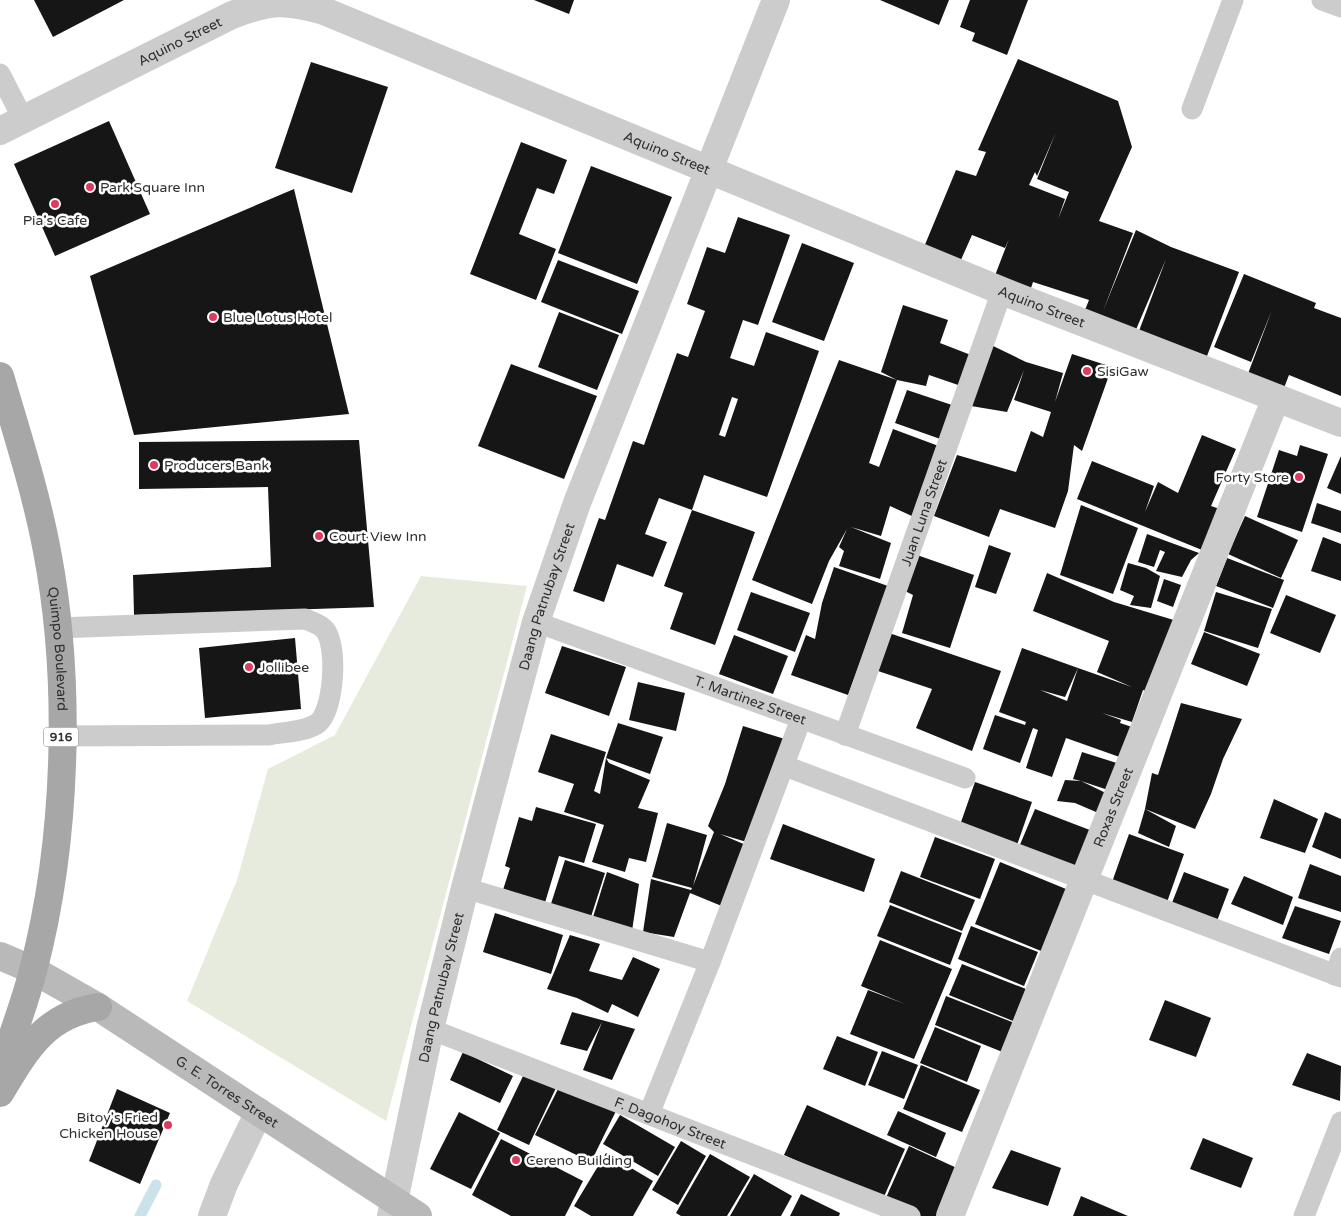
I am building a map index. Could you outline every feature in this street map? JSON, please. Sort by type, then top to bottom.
[{"type":"main road","name":"Quimpo Boulevard","points":[[0,376],[20,441],[47,550],[57,628],[61,736],[56,845],[33,970],[0,1071]]},
{"type":"main road","name":"G. E. Torres Street","points":[[0,956],[33,970],[98,1007],[259,1112],[393,1209],[418,1216]]},
{"type":"main road","points":[[0,1093],[26,1052],[48,1027],[75,1012],[98,1007]]},
{"type":"street","name":"Daang Patnubay Street","points":[[393,1209],[430,1029],[465,888],[536,622],[577,503],[776,0]]},
{"type":"street","name":"Aquino Street","points":[[11,125],[232,15],[254,6],[276,1],[324,5],[708,170],[1002,290],[1341,423]]},
{"type":"street","name":"Roxas Street","points":[[950,1216],[1276,398]]},
{"type":"street","points":[[212,1216],[224,1184],[259,1112]]},
{"type":"lane","points":[[1192,109],[1233,0]]},
{"type":"lane","points":[[1322,0],[1341,7]]},
{"type":"lane","points":[[0,74],[11,125]]},
{"type":"lane","name":"Juan Luna Street","points":[[844,735],[1002,290]]},
{"type":"lane","points":[[57,628],[305,619],[325,630],[330,639],[333,659],[329,707],[317,724],[301,729],[269,735],[61,736]]},
{"type":"lane","name":"T. Martinez Street","points":[[536,622],[965,778]]},
{"type":"lane","points":[[649,1114],[710,962],[802,719]]},
{"type":"lane","points":[[784,766],[1084,879],[1339,970]]},
{"type":"lane","points":[[465,888],[710,962]]},
{"type":"lane","name":"F. Dagohoy Street","points":[[430,1029],[910,1216]]},
{"type":"lane","points":[[1304,1216],[1341,1122]]},
{"type":"shaded area","points":[[421,576],[527,586],[386,1121],[187,1001],[237,880],[268,769],[335,735]]},
{"type":"building","points":[[34,0],[124,0],[53,37]]},
{"type":"building","points":[[534,0],[574,0],[569,14]]},
{"type":"building","points":[[880,0],[949,0],[939,25]]},
{"type":"building","points":[[970,0],[1028,0],[1007,55],[972,41],[975,33],[960,27]]},
{"type":"building","points":[[1018,59],[1118,101],[1132,147],[1099,221],[1133,233],[1103,311],[1136,230],[1171,247],[1239,272],[1207,356],[1139,331],[1166,259],[1132,339],[1085,310],[1089,300],[1033,282],[1030,291],[994,278],[1009,239],[1005,248],[972,235],[960,262],[924,247],[956,170],[976,176],[986,152],[978,150]],"holes":[[[1056,132],[1037,179],[1069,192],[1058,219],[1065,199],[1029,185],[1035,172],[1037,176]]]},
{"type":"building","points":[[311,62],[388,87],[352,193],[275,168]]},
{"type":"building","points":[[109,121],[150,214],[55,256],[14,164]]},
{"type":"building","points":[[521,142],[567,160],[554,194],[537,188],[519,234],[556,249],[536,300],[470,274]]},
{"type":"building","points":[[591,166],[672,197],[637,284],[558,253]]},
{"type":"building","name":"Blue Lotus Hotel","points":[[294,189],[349,414],[134,435],[90,276]]},
{"type":"building","points":[[738,217],[790,235],[758,325],[743,320],[730,358],[754,366],[766,332],[819,351],[767,497],[704,475],[692,510],[659,498],[645,534],[667,542],[653,577],[617,564],[604,602],[573,591],[599,518],[605,520],[633,441],[644,445],[677,353],[688,357],[705,311],[687,304],[707,247],[725,253]],"holes":[[[732,397],[738,399],[725,437],[719,435]]]},
{"type":"building","points":[[802,243],[854,263],[824,341],[772,322]]},
{"type":"building","points":[[558,260],[639,291],[622,334],[541,302]]},
{"type":"building","points":[[1244,274],[1316,303],[1314,308],[1341,318],[1341,396],[1289,375],[1282,393],[1246,379],[1272,310],[1251,362],[1214,347]]},
{"type":"building","points":[[903,305],[948,320],[940,343],[976,357],[964,387],[929,375],[926,386],[897,380],[881,372]]},
{"type":"building","points":[[559,312],[619,335],[597,390],[538,367]]},
{"type":"building","points":[[989,344],[1026,362],[1063,373],[1055,402],[1072,354],[1112,367],[1082,451],[1074,445],[1068,491],[1055,528],[1000,509],[989,537],[934,516],[957,455],[1016,472],[1031,431],[1043,437],[1051,412],[1014,400],[1024,370],[1007,412],[965,405]]},
{"type":"building","points":[[839,360],[897,380],[869,463],[879,467],[893,429],[944,448],[914,517],[890,506],[881,536],[851,527],[891,543],[880,579],[839,566],[844,551],[839,547],[847,529],[829,561],[812,604],[752,580]]},
{"type":"building","points":[[511,364],[597,396],[564,479],[478,446]]},
{"type":"building","points":[[907,390],[958,407],[946,441],[895,423]]},
{"type":"building","points":[[1202,435],[1236,449],[1211,506],[1220,509],[1202,550],[1077,499],[1092,461],[1154,486],[1145,512],[1158,482],[1178,493]]},
{"type":"building","name":"Court View Inn","points":[[359,440],[374,607],[134,615],[133,575],[271,567],[268,487],[139,489],[139,442]]},
{"type":"building","points":[[1300,445],[1328,454],[1302,532],[1257,517],[1279,450],[1297,456]]},
{"type":"building","points":[[1341,456],[1341,494],[1327,488]]},
{"type":"building","points":[[1317,503],[1341,511],[1341,533],[1311,523]]},
{"type":"building","points":[[1081,505],[1138,528],[1113,594],[1060,575]]},
{"type":"building","points":[[692,510],[755,532],[715,645],[670,629],[683,593],[664,586]]},
{"type":"building","points":[[1245,516],[1298,540],[1281,578],[1228,554]]},
{"type":"building","points":[[1147,534],[1199,553],[1191,560],[1182,577],[1156,571],[1165,552],[1160,550],[1154,567],[1138,562]]},
{"type":"building","points":[[1323,537],[1341,544],[1341,581],[1311,571]]},
{"type":"building","points":[[989,545],[1011,553],[996,594],[975,587]]},
{"type":"building","points":[[917,555],[974,575],[950,648],[902,633],[913,595],[905,591]]},
{"type":"building","points":[[1227,558],[1284,580],[1273,608],[1216,586]]},
{"type":"building","points":[[1128,563],[1146,568],[1160,576],[1151,608],[1130,605],[1134,596],[1120,590]]},
{"type":"building","points":[[834,567],[888,586],[848,695],[791,675],[806,635],[815,639],[822,603]]},
{"type":"building","points":[[1047,573],[1114,602],[1177,621],[1150,692],[1143,690],[1132,722],[1102,713],[1121,720],[1120,723],[1141,730],[1128,760],[1066,738],[1052,777],[1026,768],[1038,730],[1033,728],[1020,763],[983,749],[995,715],[1025,725],[1026,722],[999,712],[1022,648],[1132,687],[1097,672],[1109,641],[1033,611]],"holes":[[[1078,668],[1067,701],[1040,690],[1065,697]]]},
{"type":"building","points":[[1164,579],[1181,585],[1173,607],[1157,601]]},
{"type":"building","points":[[751,592],[810,613],[795,652],[737,630]]},
{"type":"building","points":[[1216,592],[1272,609],[1258,648],[1204,631]]},
{"type":"building","points":[[1286,595],[1336,615],[1320,653],[1270,633]]},
{"type":"building","points":[[1204,632],[1260,654],[1247,686],[1191,664]]},
{"type":"building","points":[[889,633],[1001,671],[972,751],[916,728],[932,689],[875,670]]},
{"type":"building","points":[[734,635],[788,656],[773,694],[719,674]]},
{"type":"building","name":"Jollibee","points":[[295,638],[301,709],[205,718],[199,648]]},
{"type":"building","points":[[562,646],[626,667],[609,716],[545,693]]},
{"type":"building","points":[[638,682],[685,693],[676,731],[629,720]]},
{"type":"building","points":[[1181,703],[1242,719],[1223,759],[1211,794],[1195,829],[1145,809],[1152,773],[1158,775]]},
{"type":"building","points":[[618,723],[663,737],[650,774],[606,758]]},
{"type":"building","points":[[743,726],[788,740],[750,843],[720,834],[753,848],[729,909],[690,893],[674,937],[643,932],[651,879],[691,890],[692,888],[652,877],[667,823],[707,835],[693,886],[714,832],[708,826],[725,784]]},
{"type":"building","points":[[551,734],[606,752],[594,791],[600,794],[606,758],[609,763],[650,780],[638,808],[658,813],[646,862],[629,858],[625,872],[592,862],[604,825],[564,812],[574,784],[538,772]]},
{"type":"building","points":[[1082,752],[1123,765],[1114,792],[1073,779]]},
{"type":"building","points":[[1065,780],[1081,781],[1112,796],[1103,815],[1075,803],[1057,801]]},
{"type":"building","points":[[975,782],[1032,802],[1017,845],[960,825]]},
{"type":"building","points":[[1274,799],[1318,819],[1305,853],[1260,838]]},
{"type":"building","points":[[536,807],[596,824],[584,863],[559,856],[544,906],[502,893],[510,868],[505,866],[519,817],[532,821]]},
{"type":"building","points":[[1035,809],[1095,832],[1079,871],[1019,847]]},
{"type":"building","points":[[1145,809],[1176,826],[1169,847],[1138,833]]},
{"type":"building","points":[[1325,812],[1341,819],[1341,859],[1312,847]]},
{"type":"building","points":[[783,824],[875,859],[864,892],[770,859]]},
{"type":"building","points":[[1129,834],[1184,854],[1166,905],[1111,885]]},
{"type":"building","points":[[935,837],[995,859],[980,899],[920,877]]},
{"type":"building","points":[[565,860],[605,873],[589,923],[549,910]]},
{"type":"building","points":[[1000,862],[1066,889],[1041,951],[975,924]]},
{"type":"building","points":[[1310,864],[1341,876],[1341,912],[1298,898]]},
{"type":"building","points":[[901,871],[975,900],[962,931],[889,902]]},
{"type":"building","points":[[607,872],[639,884],[632,931],[593,917]]},
{"type":"building","points":[[1184,872],[1229,889],[1217,921],[1170,908]]},
{"type":"building","points":[[1244,876],[1293,897],[1283,925],[1231,904]]},
{"type":"building","points":[[890,905],[962,933],[950,965],[877,936]]},
{"type":"building","points":[[1295,906],[1341,921],[1329,954],[1282,938]]},
{"type":"building","points":[[495,913],[563,935],[551,974],[483,952]]},
{"type":"building","points":[[971,926],[1038,952],[1024,986],[958,959]]},
{"type":"building","points":[[570,935],[600,944],[589,971],[622,980],[633,957],[660,969],[638,1017],[612,1004],[608,1013],[577,998],[547,989]]},
{"type":"building","points":[[880,940],[952,969],[914,1059],[850,1034],[868,990],[905,1004],[861,986]]},
{"type":"building","points":[[962,964],[1026,989],[1013,1021],[949,995]]},
{"type":"building","points":[[946,996],[1017,1024],[1005,1053],[935,1025]]},
{"type":"building","points":[[1165,1000],[1211,1018],[1196,1057],[1149,1040]]},
{"type":"building","points":[[572,1012],[635,1029],[612,1080],[583,1070],[602,1022],[587,1051],[560,1044]]},
{"type":"building","points":[[935,1027],[981,1046],[967,1082],[920,1063]]},
{"type":"building","points":[[837,1036],[878,1052],[865,1086],[823,1069]]},
{"type":"building","points":[[882,1051],[918,1065],[904,1099],[868,1085]]},
{"type":"building","points":[[463,1052],[513,1076],[500,1103],[450,1080]]},
{"type":"building","points":[[1307,1053],[1341,1066],[1340,1101],[1292,1085]]},
{"type":"building","points":[[921,1065],[980,1090],[962,1132],[903,1109]]},
{"type":"building","points":[[525,1072],[556,1088],[529,1145],[497,1130]]},
{"type":"building","points":[[560,1085],[616,1111],[591,1162],[535,1135]]},
{"type":"building","points":[[117,1089],[170,1113],[140,1184],[89,1161]]},
{"type":"building","points":[[807,1105],[905,1149],[883,1199],[784,1155]]},
{"type":"building","points":[[898,1111],[946,1133],[936,1157],[887,1135]]},
{"type":"building","points":[[459,1112],[500,1133],[471,1189],[430,1169]]},
{"type":"building","points":[[620,1115],[675,1147],[658,1176],[603,1144]]},
{"type":"building","points":[[1203,1138],[1253,1158],[1241,1188],[1190,1169]]},
{"type":"building","name":"Cereno Building","points":[[501,1139],[583,1181],[565,1216],[511,1216],[472,1195]]},
{"type":"building","points":[[681,1141],[706,1156],[678,1205],[652,1190]]},
{"type":"building","points":[[909,1146],[959,1169],[938,1216],[921,1216],[885,1200]]},
{"type":"building","points":[[1011,1150],[1061,1168],[1048,1206],[992,1188]]},
{"type":"building","points":[[606,1153],[653,1181],[633,1216],[591,1216],[574,1206]]},
{"type":"building","points":[[710,1154],[750,1177],[727,1216],[681,1216],[676,1213]]},
{"type":"building","points":[[754,1174],[792,1196],[781,1216],[730,1216]]},
{"type":"building","points":[[801,1194],[840,1213],[839,1216],[790,1216]]},
{"type":"building","points":[[1081,1196],[1128,1216],[1073,1216]]},
{"type":"waterway","points":[[140,1216],[156,1185]]},
{"type":"place","name":"Park Square Inn","points":[[90,187]]},
{"type":"place","name":"Pia's Cafe","points":[[55,204]]},
{"type":"place","name":"Blue Lotus Hotel","points":[[213,317]]},
{"type":"place","name":"SisiGaw","points":[[1087,371]]},
{"type":"place","name":"Producers Bank","points":[[154,465]]},
{"type":"place","name":"Forty Store","points":[[1299,477]]},
{"type":"place","name":"Court View Inn","points":[[319,536]]},
{"type":"place","name":"Jollibee","points":[[249,667]]},
{"type":"place","name":"Bitoy's Fried Chicken House","points":[[168,1125]]},
{"type":"place","name":"Cereno Building","points":[[516,1160]]}]
